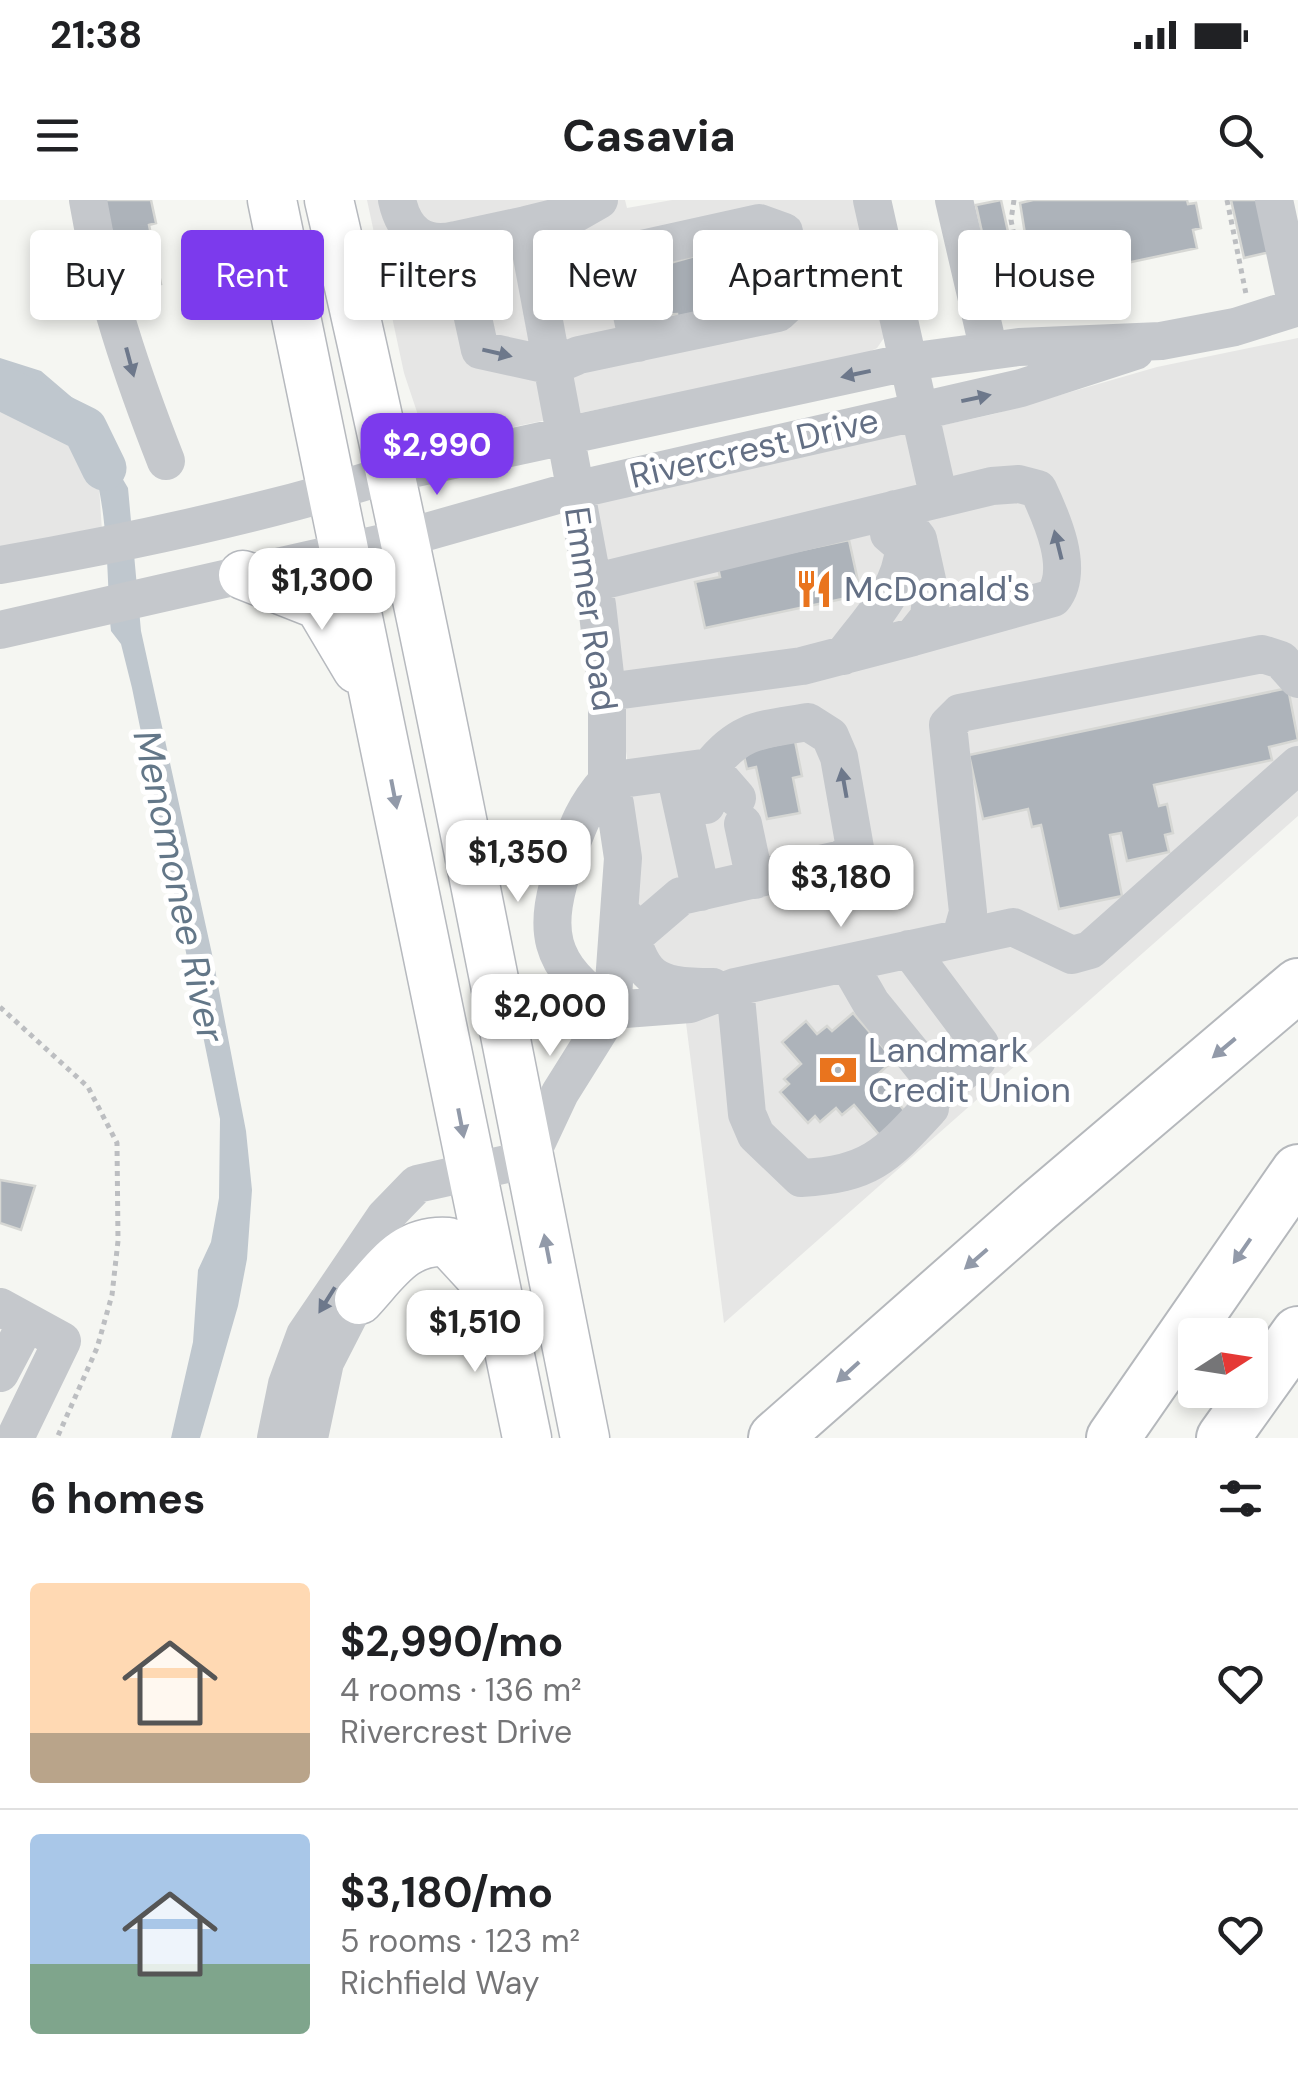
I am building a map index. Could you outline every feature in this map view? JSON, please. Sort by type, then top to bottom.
[{"type":"highway","points":[[775,1438],[1037,1206],[1298,985]]},
{"type":"highway","points":[[1113,1438],[1298,1171]]},
{"type":"highway","points":[[1223,1438],[1298,1333]]},
{"type":"highway","points":[[1266,1438],[1298,1384]]},
{"type":"main road","points":[[272,200],[364,482]]},
{"type":"main road","points":[[294,200],[314,256],[364,482]]},
{"type":"main road","points":[[321,200],[340,249]]},
{"type":"main road","points":[[329,200],[340,249],[374,545],[425,785],[456,877],[496,972],[585,1438]]},
{"type":"main road","points":[[374,545],[375,698],[528,1438]]},
{"type":"main road","points":[[243,575],[319,605],[375,698]]},
{"type":"main road","points":[[360,1300],[396,1260],[415,1244],[430,1241],[448,1242],[498,1296]]},
{"type":"street","points":[[88,200],[96,249],[136,385],[166,461]]},
{"type":"street","points":[[398,200],[402,223],[409,230]]},
{"type":"street","points":[[503,230],[578,212],[598,200]]},
{"type":"street","points":[[872,200],[940,498]]},
{"type":"street","points":[[954,200],[988,351]]},
{"type":"street","points":[[1274,200],[1298,307]]},
{"type":"street","points":[[473,320],[480,350],[552,366],[579,355],[778,313],[790,305],[796,284],[784,232],[759,223],[619,254],[638,342]]},
{"type":"street","name":"Emmer Road","points":[[526,225],[592,584],[606,692],[607,781],[615,804],[623,862],[612,1010]]},
{"type":"street","name":"Rivercrest Drive","points":[[0,630],[374,545],[575,490],[1022,388],[1160,341],[1252,322],[1298,307]]},
{"type":"street","name":"Rivercrest Drive","points":[[0,565],[89,550],[364,482],[908,362],[1034,345],[1160,341]]},
{"type":"street","points":[[592,584],[940,498],[1019,484],[1038,489],[1062,560],[1062,587],[1053,598],[802,666],[606,692]]},
{"type":"street","points":[[895,509],[918,539],[930,598],[929,617],[913,637]]},
{"type":"street","points":[[692,559],[737,556],[872,528],[890,534],[904,547],[904,566],[891,592],[842,656]]},
{"type":"street","points":[[960,938],[968,912],[948,725],[960,713],[1262,654],[1281,660],[1298,679]]},
{"type":"street","points":[[632,938],[715,888],[842,860],[854,848],[839,757],[830,736],[808,722],[742,734],[693,770],[607,781],[585,806],[552,899],[555,950],[578,986],[612,1010],[690,1004],[736,988],[1013,927],[1072,955],[1090,950],[1298,765]]},
{"type":"street","points":[[693,770],[724,814],[715,888]]},
{"type":"street","points":[[693,770],[715,888]]},
{"type":"street","points":[[623,862],[715,888]]},
{"type":"street","points":[[622,900],[638,961],[656,980],[674,987],[736,988]]},
{"type":"street","points":[[909,949],[980,1044],[978,1060],[929,1100]]},
{"type":"street","points":[[736,988],[747,1114],[756,1135],[801,1178],[846,1176],[890,1152],[930,1108],[928,1073],[871,1003],[848,963]]},
{"type":"street","points":[[276,1438],[287,1384],[305,1335],[385,1217],[417,1184],[529,1159],[560,1093],[612,1010]]},
{"type":"street","points":[[309,1438],[325,1362],[360,1300],[372,1266],[400,1230],[471,1172]]},
{"type":"street","points":[[0,1373],[13,1314],[62,1341],[15,1438]]},
{"type":"path","points":[[1014,200],[1010,220],[1034,345]]},
{"type":"path","points":[[1227,200],[1252,322]]},
{"type":"path","points":[[0,1007],[88,1087],[117,1143],[120,1168],[112,1295],[97,1348],[57,1438]]},
{"type":"shaded area","points":[[367,200],[625,200],[627,208],[672,200],[856,200],[863,230],[693,230],[693,320],[883,320],[886,335],[877,348],[865,354],[479,434],[430,440],[424,433],[404,373],[393,320],[513,320],[513,230],[373,230]]},
{"type":"shaded area","points":[[1298,338],[1298,816],[724,1323],[685,1015],[703,978],[659,966],[635,915],[635,820],[594,508],[597,501],[994,414],[1157,367]]},
{"type":"shaded area","points":[[0,385],[31,392],[64,413],[90,455],[99,486],[102,531],[0,547]]},
{"type":"water","points":[[0,358],[41,371],[89,412],[95,432],[128,488],[141,631],[212,954],[246,1131],[252,1190],[247,1259],[238,1306],[200,1438],[171,1438],[193,1342],[198,1270],[211,1242],[219,1198],[220,1119],[132,688],[121,644],[111,631],[103,516],[91,458],[80,433],[57,407],[0,385]]},
{"type":"building","points":[[98,200],[151,200],[156,223],[149,225],[150,230],[104,230]]},
{"type":"building","points":[[1001,200],[1008,230],[981,230],[976,205]]},
{"type":"building","points":[[1187,200],[1188,204],[1196,203],[1201,228],[1193,230],[1197,248],[1131,262],[1131,230],[1024,230],[1020,203]]},
{"type":"building","points":[[1231,200],[1258,200],[1270,252],[1244,258]]},
{"type":"building","points":[[693,257],[693,315],[677,318],[673,314],[673,262]]},
{"type":"building","points":[[849,540],[861,595],[705,628],[695,582],[720,577],[718,568]]},
{"type":"building","points":[[1288,688],[1298,740],[1269,747],[1272,760],[1154,785],[1159,806],[1167,804],[1173,833],[1165,835],[1169,852],[1127,861],[1121,833],[1110,835],[1122,896],[1059,909],[1041,825],[1032,827],[1028,809],[983,819],[969,755]]},
{"type":"building","points":[[795,741],[802,776],[793,778],[800,813],[767,819],[756,767],[747,769],[743,752]]},
{"type":"building","name":"Landmark Credit Union","points":[[853,1013],[894,1060],[876,1076],[908,1115],[882,1138],[854,1105],[842,1115],[836,1108],[820,1122],[815,1116],[808,1123],[780,1092],[789,1084],[784,1079],[801,1064],[782,1042],[806,1021],[817,1034],[827,1026],[832,1031]]},
{"type":"building","points":[[0,1180],[35,1186],[21,1230],[0,1223]]},
{"type":"waterway","name":"Menomonee River","points":[[0,387],[85,429],[104,468]]},
{"type":"place","name":"McDonald's","points":[[814,589]]},
{"type":"place","name":"Landmark Credit Union","points":[[838,1070]]}]
